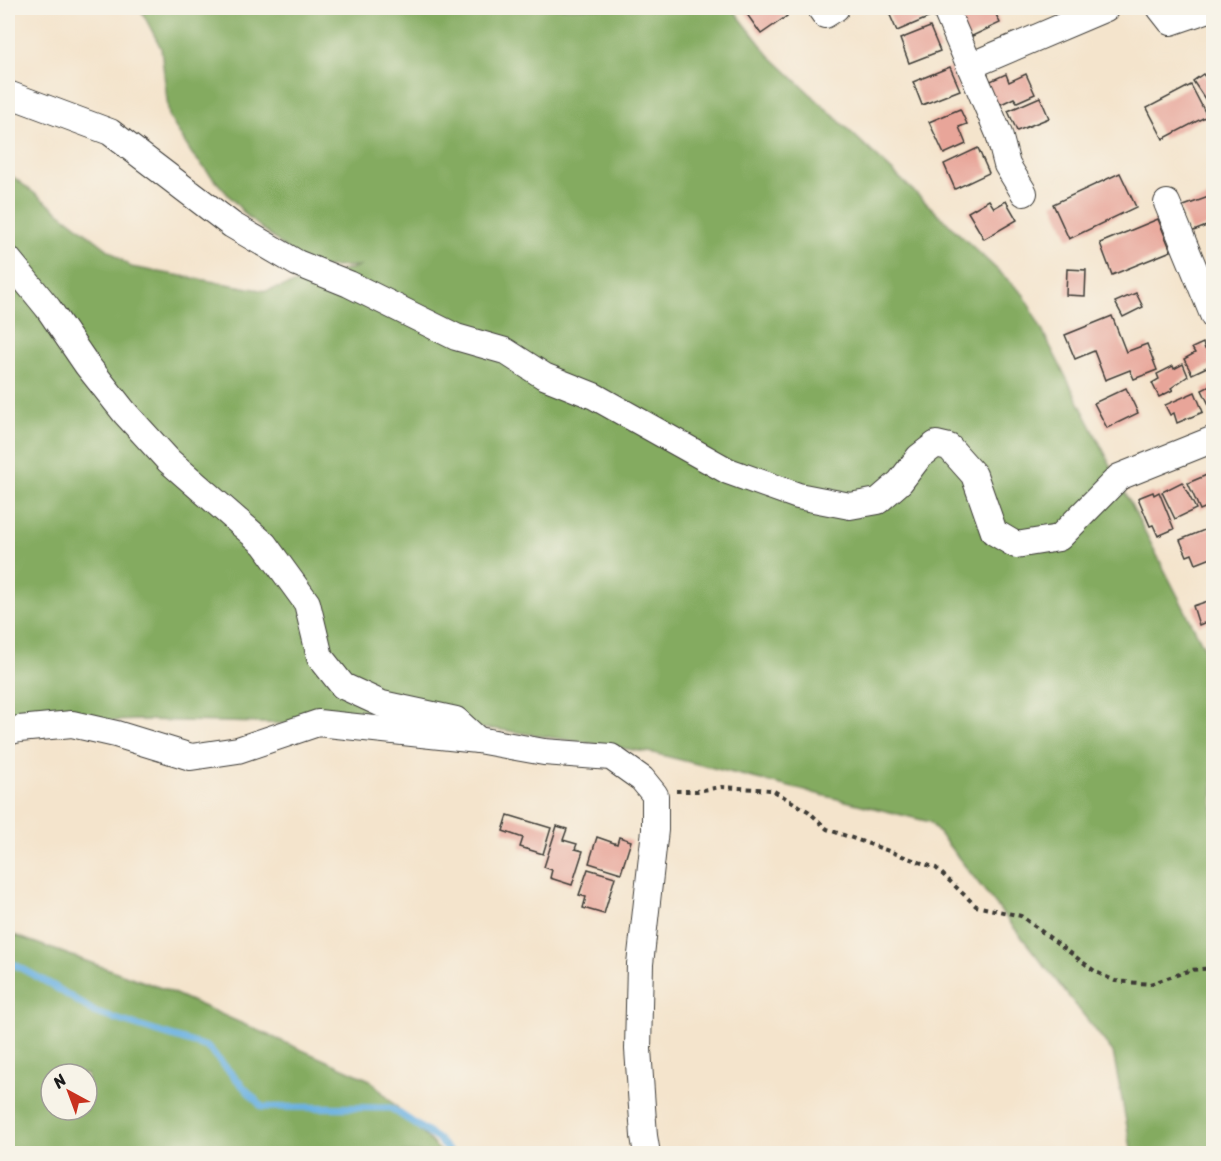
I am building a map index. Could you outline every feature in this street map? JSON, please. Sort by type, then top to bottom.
[{"type":"street","points":[[820,8],[825,15],[836,8]]},
{"type":"street","points":[[945,8],[999,134],[1007,165],[1024,193]]},
{"type":"street","points":[[970,66],[1106,8]]},
{"type":"street","points":[[1160,8],[1171,22],[1212,8]]},
{"type":"street","points":[[8,94],[110,132],[232,225],[297,263],[349,284],[456,337],[506,351],[544,376],[594,396],[728,471],[798,496],[850,506],[878,501],[900,482],[919,457],[936,444],[950,447],[974,475],[994,532],[1016,545],[1059,538],[1119,477],[1214,439]]},
{"type":"street","points":[[1167,203],[1214,317]]},
{"type":"street","points":[[8,259],[48,308],[87,365],[125,413],[169,461],[264,543],[308,603],[320,657],[343,686],[382,704],[456,720],[478,740]]},
{"type":"street","points":[[8,732],[72,724],[116,734],[191,757],[238,750],[318,723],[478,740],[544,752],[611,757],[642,778],[655,795],[655,830],[640,964],[638,1038],[647,1154]]},
{"type":"path","points":[[655,795],[667,791],[697,791],[722,787],[772,790],[808,811],[827,829],[936,868],[976,906],[1022,916],[1096,972],[1115,981],[1150,984],[1191,970],[1214,968]]},
{"type":"green space","points":[[140,8],[732,8],[769,55],[1024,295],[1213,665],[1213,1153],[1132,1153],[1113,1052],[930,822],[653,753],[495,729],[142,720],[8,724],[8,173],[131,267],[266,291],[361,266],[309,268],[246,215],[192,154],[169,117],[161,48]]},
{"type":"green space","points":[[8,933],[164,989],[370,1080],[442,1153],[8,1153]]},
{"type":"building","points":[[781,8],[787,16],[761,34],[744,10]]},
{"type":"building","points":[[893,8],[926,8],[930,17],[897,31],[889,13],[894,11]]},
{"type":"building","points":[[977,8],[993,8],[1000,23],[966,39],[956,17]]},
{"type":"building","points":[[930,27],[940,51],[909,63],[900,39]]},
{"type":"building","points":[[950,67],[960,90],[922,105],[913,82]]},
{"type":"building","points":[[1006,74],[1009,82],[1026,74],[1035,94],[1017,102],[1014,98],[997,106],[986,83]]},
{"type":"building","points":[[1203,74],[1214,88],[1214,93],[1205,99],[1193,81]]},
{"type":"building","points":[[1191,85],[1207,116],[1163,139],[1147,108]]},
{"type":"building","points":[[1040,97],[1049,118],[1017,131],[1008,111]]},
{"type":"building","points":[[960,109],[967,124],[959,127],[966,144],[944,154],[929,122]]},
{"type":"building","points":[[978,148],[989,173],[955,189],[944,164]]},
{"type":"building","points":[[1120,173],[1136,207],[1069,239],[1053,204]]},
{"type":"building","points":[[1214,195],[1214,223],[1191,232],[1181,207]]},
{"type":"building","points":[[989,200],[994,208],[1006,201],[1017,220],[984,239],[968,212]]},
{"type":"building","points":[[1158,219],[1171,251],[1112,275],[1100,243]]},
{"type":"building","points":[[1067,269],[1086,270],[1085,296],[1066,295]]},
{"type":"building","points":[[1136,293],[1143,307],[1123,317],[1115,302]]},
{"type":"building","points":[[1112,316],[1126,352],[1147,344],[1157,370],[1134,379],[1130,370],[1105,380],[1094,351],[1075,359],[1065,335]]},
{"type":"building","points":[[1203,343],[1205,349],[1214,345],[1214,358],[1209,360],[1211,365],[1192,374],[1184,359],[1195,353],[1192,348]]},
{"type":"building","points":[[1183,364],[1188,376],[1171,388],[1173,390],[1159,397],[1152,383],[1159,379],[1157,374]]},
{"type":"building","points":[[1214,384],[1214,415],[1202,390]]},
{"type":"building","points":[[1126,388],[1138,413],[1107,428],[1094,403]]},
{"type":"building","points":[[1195,392],[1203,412],[1177,423],[1174,413],[1170,415],[1165,405]]},
{"type":"building","points":[[1209,474],[1214,484],[1214,504],[1200,510],[1188,483]]},
{"type":"building","points":[[1182,482],[1196,509],[1175,519],[1162,492]]},
{"type":"building","points":[[1153,492],[1154,495],[1159,492],[1174,529],[1158,536],[1153,525],[1150,526],[1138,498]]},
{"type":"building","points":[[1214,526],[1214,557],[1196,564],[1192,554],[1187,556],[1180,540]]},
{"type":"building","points":[[1214,599],[1214,619],[1199,625],[1193,606]]},
{"type":"building","points":[[508,815],[551,828],[543,854],[520,847],[523,838],[503,831]]},
{"type":"building","points":[[557,826],[567,829],[563,840],[577,844],[575,849],[583,851],[572,885],[550,878],[552,870],[544,867]]},
{"type":"building","points":[[597,837],[617,844],[619,837],[631,841],[621,873],[589,863]]},
{"type":"building","points":[[588,869],[615,877],[604,914],[583,908],[586,897],[579,895]]},
{"type":"waterway","points":[[8,961],[96,1013],[207,1047],[262,1107],[391,1108],[439,1140],[451,1154]]}]
